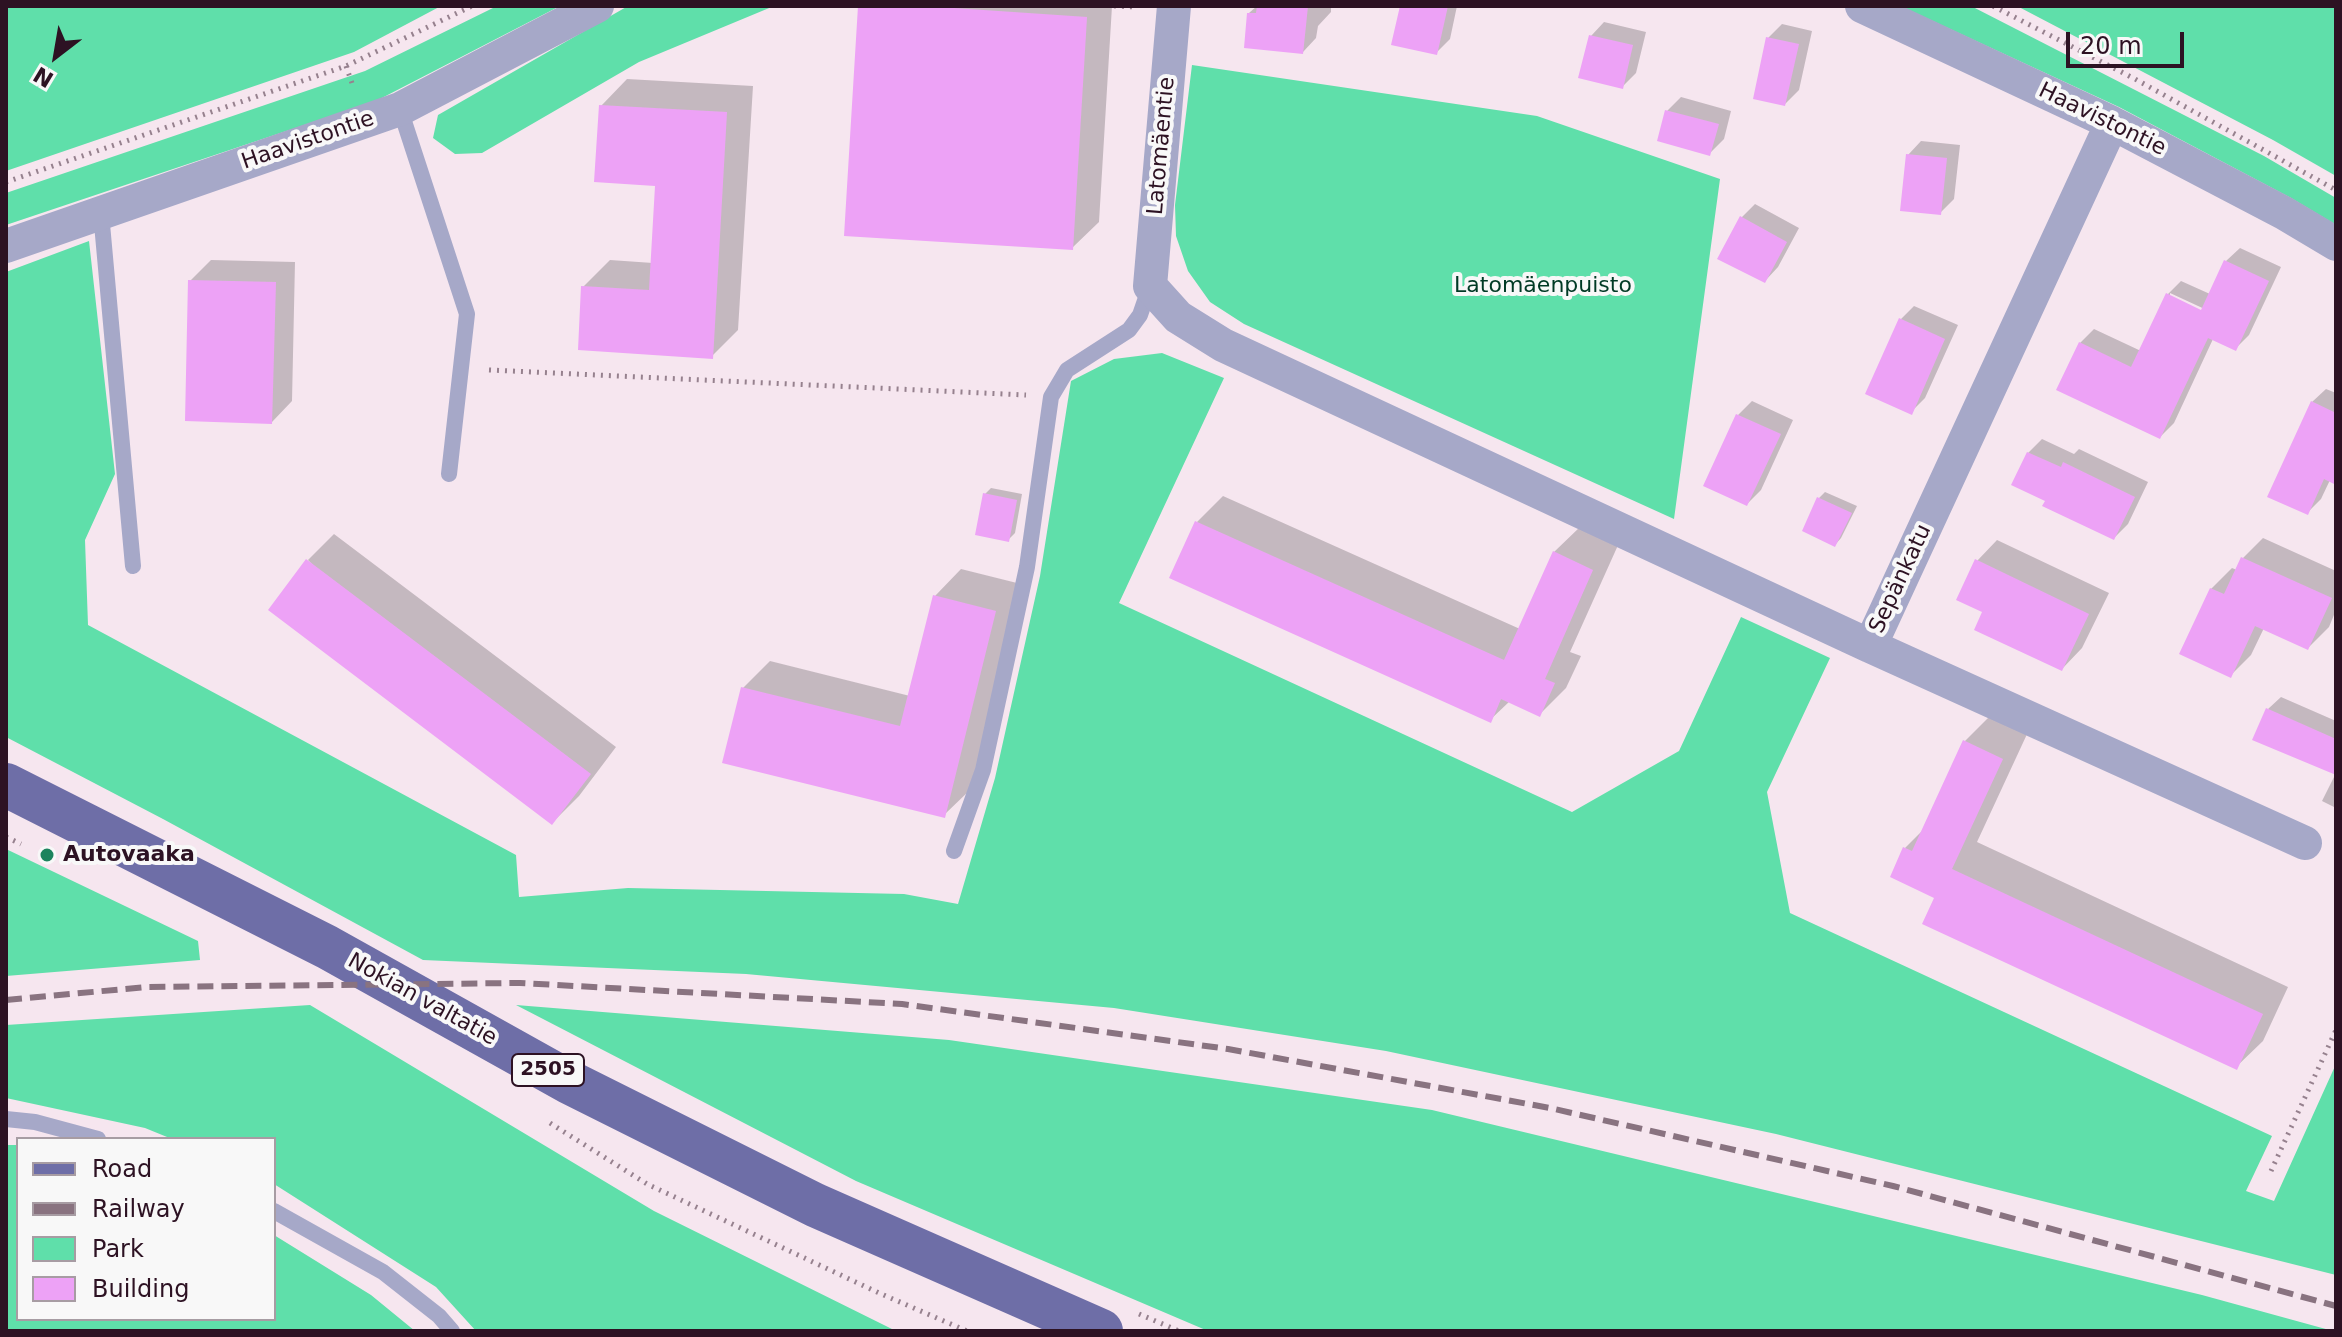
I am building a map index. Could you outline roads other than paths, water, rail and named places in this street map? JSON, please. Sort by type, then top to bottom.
[{"type":"main road","name":"Nokian valtatie","points":[[6,785],[327,947],[569,1082],[829,1211],[1101,1331]]},
{"type":"street","name":"Haavistontie","points":[[6,246],[400,109],[597,6]]},
{"type":"street","name":"Latomäentie","points":[[1150,286],[1174,6]]},
{"type":"street","name":"Haavistontie","points":[[1862,6],[2112,123],[2284,213],[2336,244]]},
{"type":"street","name":"Sepänkatu","points":[[2112,123],[1870,646],[2305,843]]},
{"type":"street","points":[[1150,286],[1178,317],[1223,345],[1870,646]]},
{"type":"lane","points":[[400,109],[467,314],[449,474]]},
{"type":"lane","points":[[101,213],[133,566]]},
{"type":"lane","points":[[954,851],[983,770],[1027,567],[1051,397],[1067,370],[1129,330],[1140,315],[1150,286]]},
{"type":"lane","points":[[6,1119],[35,1122],[91,1137]]},
{"type":"lane","points":[[276,1212],[383,1272],[439,1316],[452,1331]]},
{"type":"railway","points":[[6,1000],[146,987],[520,983],[902,1004],[1228,1049],[1550,1108],[1893,1186],[2336,1306]]},
{"type":"place","name":"Autovaaka","points":[[47,855]]},
{"type":"park label","name":"Latomäenpuisto","points":[[1543,286]]}]
